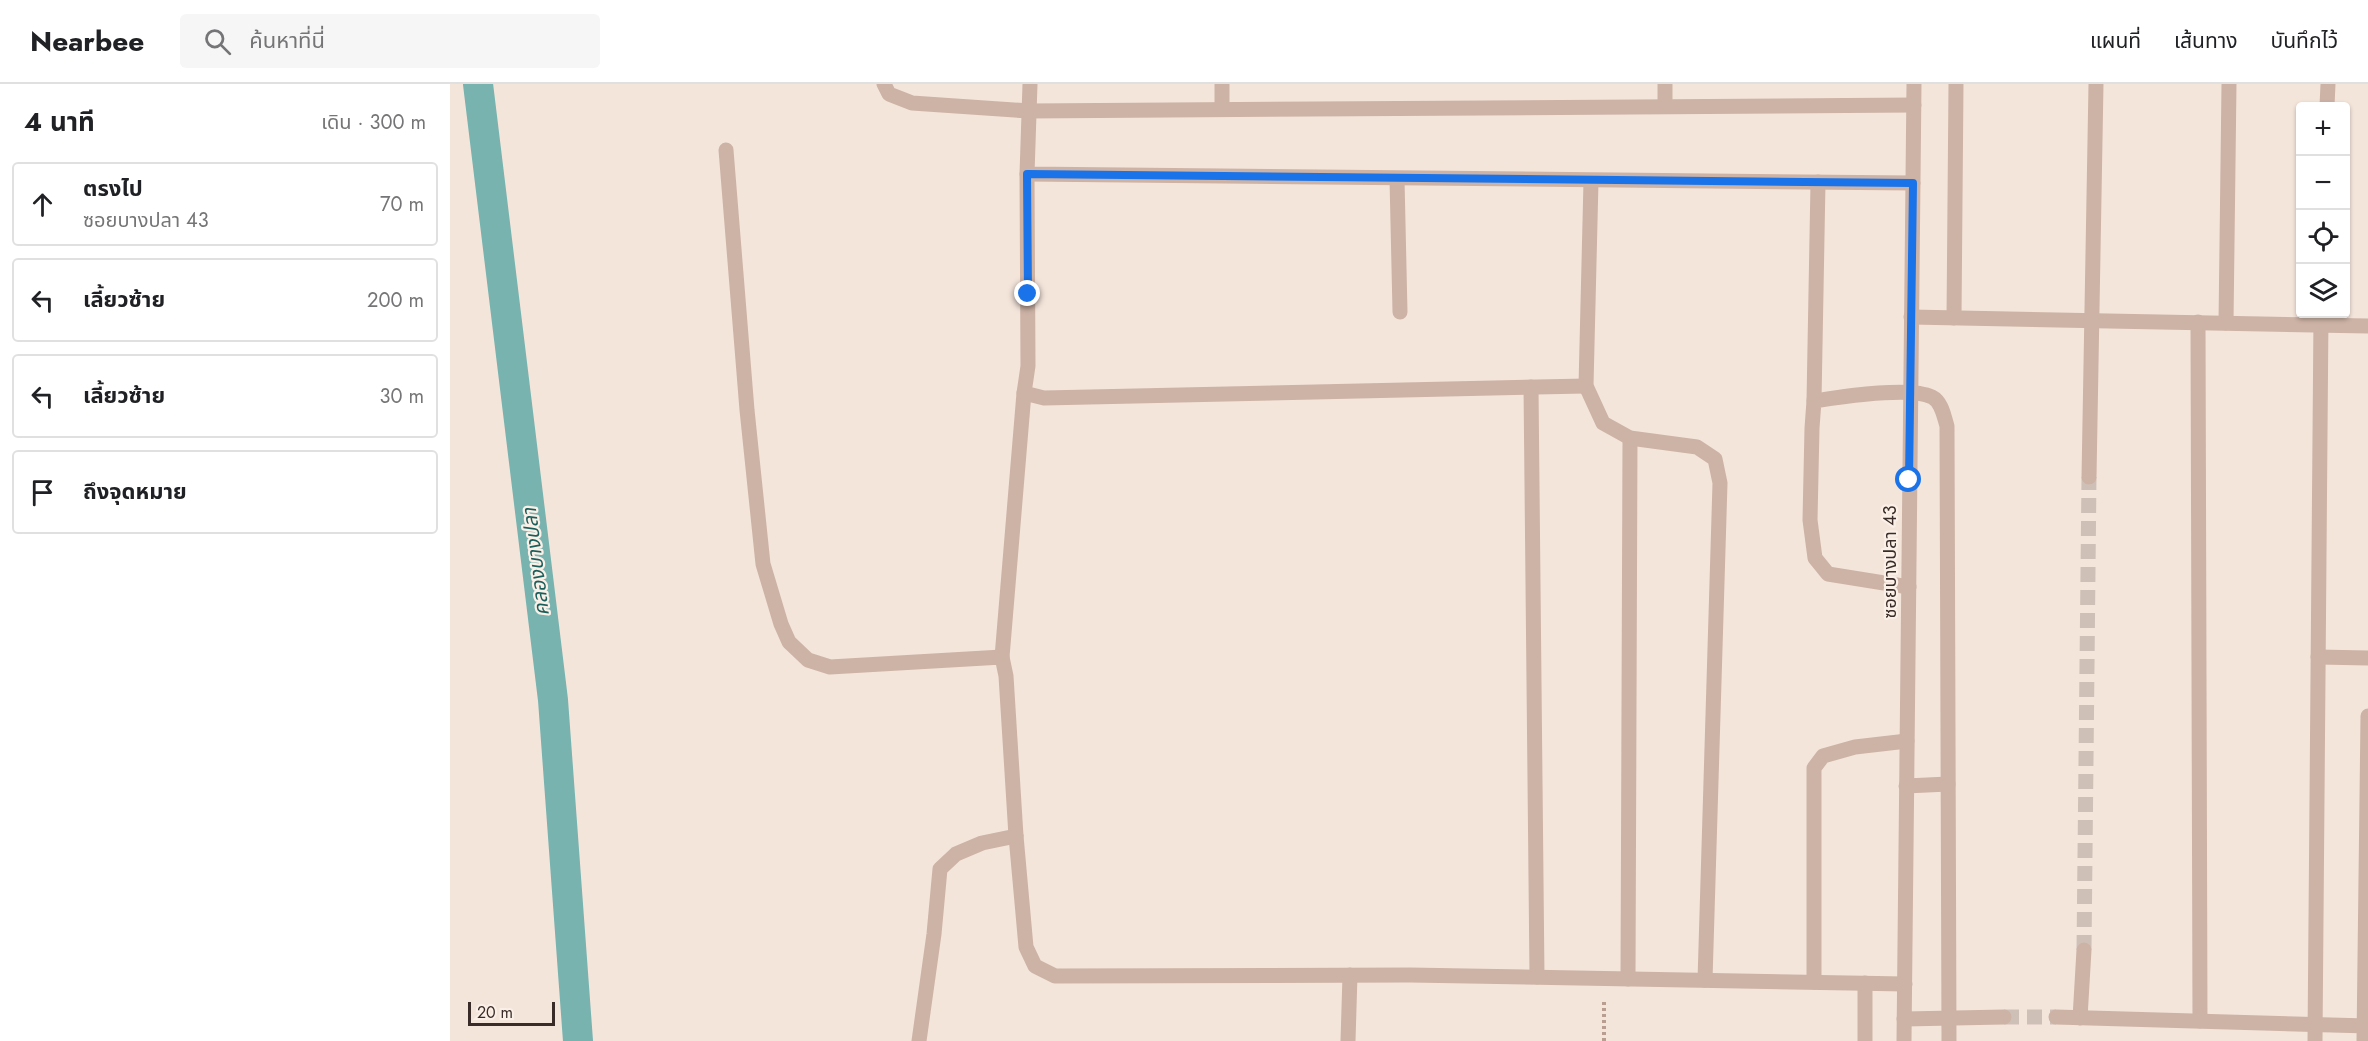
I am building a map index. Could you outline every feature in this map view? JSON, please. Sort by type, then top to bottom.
[{"type":"street","points":[[884,84],[889,94],[912,103],[1029,111],[1914,105]]},
{"type":"street","points":[[1030,84],[1027,174],[1028,366],[1002,657],[1006,676],[1016,836],[1026,947],[1035,966],[1055,976],[1350,975],[1905,984]]},
{"type":"street","points":[[1222,84],[1222,109]]},
{"type":"street","points":[[1665,84],[1665,106]]},
{"type":"street","name":"ซอยบางปลา 43","points":[[1904,1041],[1914,84]]},
{"type":"street","points":[[1954,318],[1956,84]]},
{"type":"street","points":[[2089,477],[2096,84]]},
{"type":"street","points":[[2226,323],[2229,84]]},
{"type":"street","points":[[2327,102],[2328,84]]},
{"type":"street","points":[[726,150],[747,410],[763,564],[781,624],[789,642],[808,660],[830,667],[1002,657]]},
{"type":"street","points":[[1027,174],[1913,183]]},
{"type":"street","points":[[1397,179],[1400,312]]},
{"type":"street","points":[[1591,181],[1587,386],[1603,423],[1630,438],[1697,447],[1715,459],[1720,483],[1705,980]]},
{"type":"street","points":[[1818,182],[1810,520],[1815,558],[1828,574],[1910,587]]},
{"type":"street","points":[[1911,317],[2226,323],[2321,319],[2368,326]]},
{"type":"street","points":[[2315,1041],[2321,319]]},
{"type":"street","points":[[2198,322],[2200,1021]]},
{"type":"street","points":[[1024,393],[1044,398],[1587,386]]},
{"type":"street","points":[[1531,387],[1537,977]]},
{"type":"street","points":[[1814,400],[1909,393],[1933,398],[1941,407],[1947,426],[1949,1041]]},
{"type":"street","points":[[1628,979],[1630,438]]},
{"type":"street","points":[[2318,657],[2368,658]]},
{"type":"street","points":[[2056,1017],[2315,1024],[2365,1031],[2368,716]]},
{"type":"street","points":[[1814,982],[1814,768],[1824,756],[1855,747],[1907,741]]},
{"type":"street","points":[[1906,786],[1948,784]]},
{"type":"street","points":[[919,1041],[934,934],[940,869],[956,854],[982,843],[1016,836]]},
{"type":"street","points":[[2080,1018],[2084,950]]},
{"type":"street","points":[[1348,1041],[1350,975]]},
{"type":"street","points":[[1865,983],[1865,1041]]},
{"type":"street","points":[[1904,1018],[2004,1017]]},
{"type":"path","points":[[1604,1041],[1605,978]]},
{"type":"waterway","name":"คลองบางปลา","points":[[478,84],[553,700],[578,1041]]},
{"type":"tunnel","points":[[2084,950],[2089,477]]},
{"type":"tunnel","points":[[2004,1017],[2056,1017]]},
{"type":"route","points":[[1028,294],[1027,174],[1913,183],[1909,480]]}]
